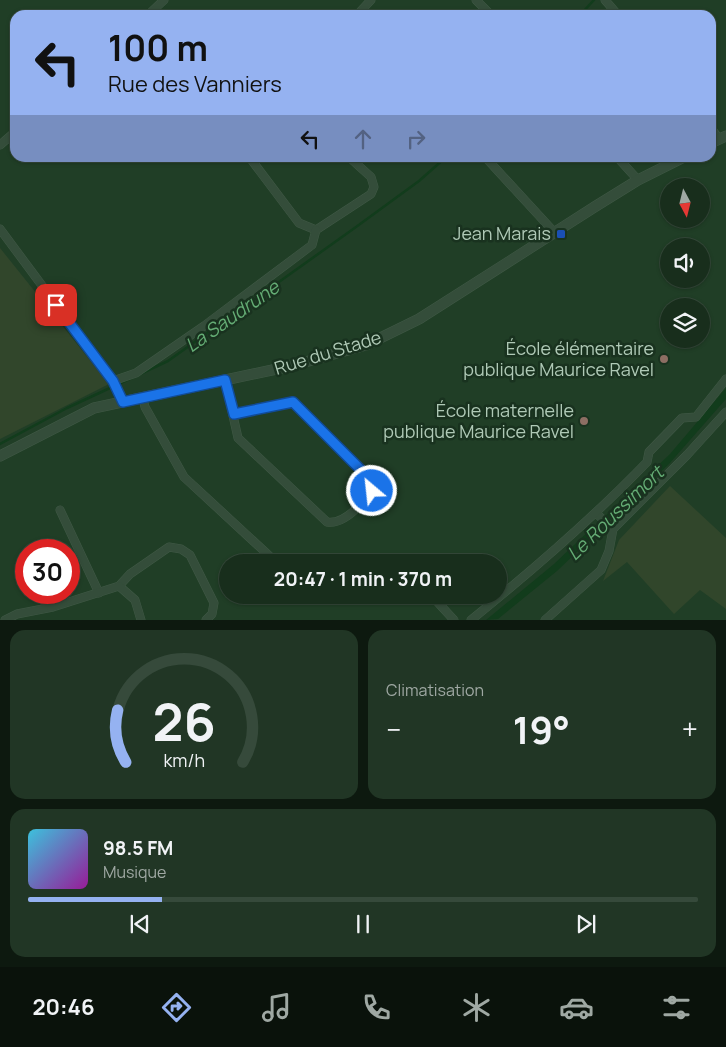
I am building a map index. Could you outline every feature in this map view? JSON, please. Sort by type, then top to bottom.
[{"type":"street","points":[[153,10],[164,0]]},
{"type":"street","points":[[362,10],[371,0]]},
{"type":"street","points":[[476,0],[487,10]]},
{"type":"street","points":[[605,0],[614,10]]},
{"type":"street","points":[[0,145],[10,136]]},
{"type":"street","points":[[253,162],[299,223],[316,230]]},
{"type":"street","points":[[114,383],[136,373],[204,326],[312,245],[316,230],[371,194],[374,187],[371,177],[354,162]]},
{"type":"street","points":[[490,162],[555,233]]},
{"type":"street","points":[[622,162],[638,180]]},
{"type":"street","name":"Rue du Stade","points":[[0,456],[82,413],[122,399],[143,399],[291,366],[366,345],[398,331],[638,180],[674,162]]},
{"type":"street","points":[[0,229],[114,383],[122,399]]},
{"type":"street","points":[[471,620],[499,599],[597,514],[647,462],[649,452],[682,418],[696,417],[726,379]]},
{"type":"street","points":[[225,380],[238,438],[327,522],[340,521],[365,500],[372,491],[371,482],[366,475],[293,402],[234,414]]},
{"type":"street","points":[[143,399],[145,407],[184,477],[267,554]]},
{"type":"street","points":[[544,620],[601,570],[609,551],[613,529],[687,455],[726,412]]},
{"type":"street","points":[[60,510],[99,593]]},
{"type":"street","points":[[597,514],[613,529]]},
{"type":"street","points":[[5,620],[119,586],[140,566],[169,547],[181,549],[190,555],[214,603],[212,614],[206,620]]},
{"type":"street","points":[[119,586],[135,600],[141,620]]},
{"type":"street","points":[[439,604],[454,620]]},
{"type":"shaded area","points":[[0,248],[109,384],[0,439]]},
{"type":"shaded area","points":[[670,486],[726,538],[726,609],[700,590],[674,614],[627,562],[603,581],[619,540]]},
{"type":"water","name":"Le Roussimort","points":[[726,388],[726,399],[669,464],[557,571],[498,619],[486,620],[554,564],[595,525],[598,527],[602,523],[600,521],[670,454]]},
{"type":"waterway","name":"La Saudrune","points":[[585,10],[594,0]]},
{"type":"waterway","name":"La Saudrune","points":[[0,444],[67,408],[168,361],[419,181],[440,162]]},
{"type":"place","name":"Jean Marais","points":[[561,234]]},
{"type":"place","name":"École élémentaire publique Maurice Ravel","points":[[664,359]]},
{"type":"place","name":"École maternelle publique Maurice Ravel","points":[[584,421]]},
{"type":"route","points":[[56,305],[113,381],[122,396],[123,402],[225,380],[234,414],[293,402],[366,475],[371,482],[372,491]]}]
